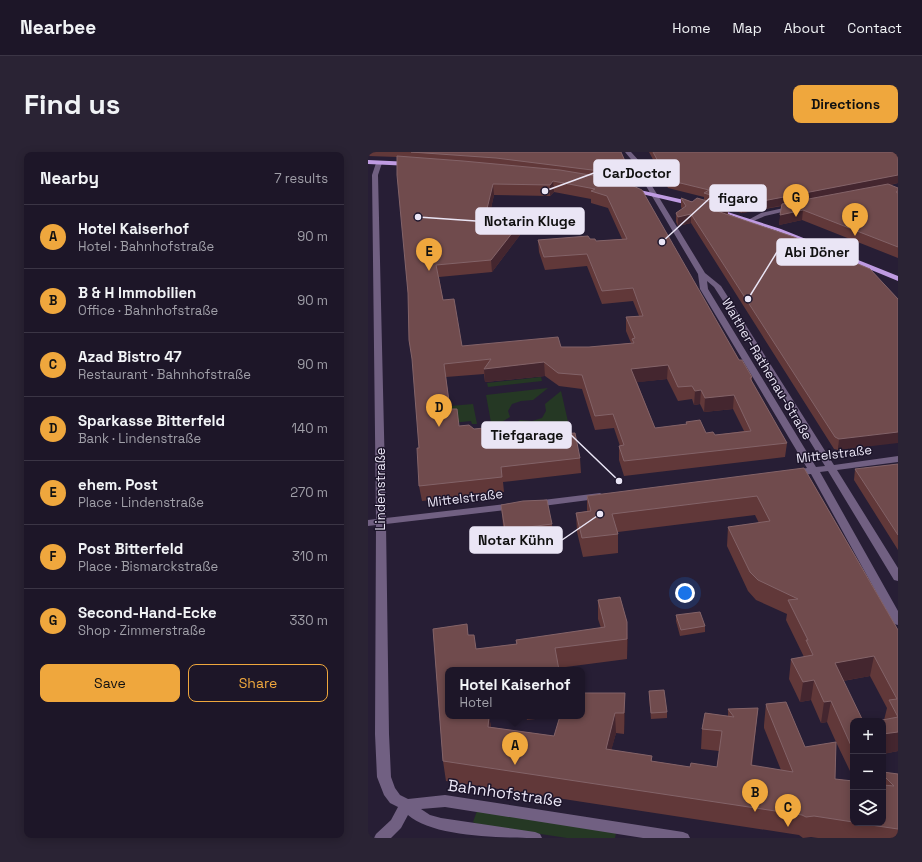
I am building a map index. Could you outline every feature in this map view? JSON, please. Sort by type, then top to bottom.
[{"type":"main road","points":[[368,162],[415,164]]},
{"type":"main road","points":[[626,189],[704,207],[751,220],[898,279]]},
{"type":"street","name":"Walther-Rathenau-Straße","points":[[628,152],[638,163],[655,195],[702,274],[718,286],[898,577]]},
{"type":"street","points":[[638,163],[640,154]]},
{"type":"street","name":"Lindenstraße","points":[[379,162],[375,174],[378,344],[374,523],[382,734],[384,777],[389,791],[395,799],[407,806]]},
{"type":"street","points":[[751,220],[771,212],[800,207]]},
{"type":"street","name":"Walther-Rathenau-Straße","points":[[702,274],[704,289],[814,471],[898,621]]},
{"type":"street","points":[[368,345],[378,344]]},
{"type":"street","name":"Mittelstraße","points":[[782,474],[831,469],[898,459]]},
{"type":"street","name":"Mittelstraße","points":[[374,523],[610,495]]},
{"type":"street","name":"Bahnhofstraße","points":[[407,806],[445,801],[683,838]]},
{"type":"street","points":[[382,838],[396,824],[407,806],[426,820],[441,824],[535,838]]},
{"type":"green space","points":[[541,377],[542,381],[488,387],[487,383]]},
{"type":"green space","points":[[548,388],[533,400],[521,401],[512,404],[508,411],[510,417],[492,428],[486,395]]},
{"type":"green space","points":[[561,391],[569,426],[505,433],[520,420],[532,421],[542,418],[546,411],[545,404]]},
{"type":"green space","points":[[473,404],[477,424],[472,424],[471,421],[452,423],[450,406]]},
{"type":"green space","points":[[477,811],[616,833],[615,838],[567,838],[476,824],[473,822]]},
{"type":"building","points":[[411,152],[621,152],[629,170],[616,173],[496,158]]},
{"type":"building","points":[[653,152],[898,152],[898,175],[742,205],[704,193],[709,190],[668,180]]},
{"type":"building","points":[[397,156],[560,170],[620,180],[642,190],[739,360],[742,360],[752,377],[750,378],[787,443],[624,461],[619,446],[624,445],[613,414],[595,416],[582,375],[558,373],[544,362],[484,369],[491,359],[444,364],[450,409],[457,409],[459,426],[469,425],[474,429],[484,428],[485,432],[494,431],[496,441],[531,438],[539,434],[575,433],[580,458],[501,467],[502,477],[419,486],[417,448],[419,448],[412,359],[409,340],[408,293],[397,175]],"holes":[[[553,181],[595,189],[591,191],[607,196],[627,239],[596,241],[595,239],[590,239],[588,236],[538,240],[544,257],[587,254],[602,291],[633,288],[643,316],[626,317],[635,338],[632,339],[634,343],[589,347],[561,347],[558,337],[462,346],[454,299],[443,300],[436,265],[491,260],[520,223],[517,215],[485,217],[493,184],[550,185]],[[668,365],[678,387],[692,386],[695,391],[701,390],[705,398],[734,395],[751,431],[715,435],[713,432],[706,433],[700,420],[686,422],[687,424],[655,428],[631,369]]]},
{"type":"building","points":[[888,184],[898,188],[898,191],[896,192],[898,193],[898,247],[803,210],[780,215],[782,204]]},
{"type":"building","points":[[681,198],[692,202],[697,198],[728,207],[714,210],[794,237],[870,269],[898,299],[898,432],[839,439],[835,437],[691,214],[678,217],[676,213],[686,206]]},
{"type":"building","points":[[898,464],[898,535],[855,469]]},
{"type":"building","points":[[804,468],[898,630],[898,717],[889,700],[897,699],[874,656],[835,663],[862,718],[850,718],[850,743],[831,701],[824,702],[814,680],[803,682],[791,659],[813,655],[806,640],[808,640],[788,600],[798,599],[758,580],[750,572],[728,527],[770,521],[757,496],[612,514],[618,534],[582,538],[576,513],[591,511],[587,496]]},
{"type":"building","points":[[547,500],[552,524],[505,530],[501,505],[523,501]]},
{"type":"building","points":[[620,597],[627,622],[627,639],[555,648],[558,667],[445,667],[445,719],[489,719],[488,727],[554,736],[559,719],[585,719],[585,693],[625,693],[624,713],[615,713],[606,749],[652,756],[651,761],[690,767],[691,763],[717,767],[722,731],[702,729],[705,713],[734,717],[728,709],[758,708],[751,765],[793,772],[766,704],[786,702],[805,747],[836,742],[835,779],[850,781],[850,822],[814,816],[806,817],[802,815],[443,761],[433,629],[467,624],[468,635],[474,635],[476,649],[517,644],[516,640],[605,627],[598,600]]},
{"type":"building","points":[[700,612],[705,626],[681,630],[676,615]]},
{"type":"building","points":[[664,690],[667,712],[651,713],[649,691]]},
{"type":"building","points":[[898,717],[898,732],[886,734],[886,719]]},
{"type":"building","points":[[886,772],[898,774],[898,829],[878,826],[886,826],[886,785],[894,786],[886,778]]},
{"type":"place","name":"CarDoctor","points":[[545,191]]},
{"type":"place","name":"Notarin Kluge","points":[[418,217]]},
{"type":"place","name":"Second-Hand-Ecke","points":[[796,217]]},
{"type":"place","name":"Post Bitterfeld","points":[[855,236]]},
{"type":"place","name":"figaro","points":[[662,242]]},
{"type":"place","name":"ehem. Post","points":[[429,271]]},
{"type":"place","name":"Abi Döner","points":[[748,299]]},
{"type":"place","name":"Sparkasse Bitterfeld","points":[[439,427]]},
{"type":"place","name":"Tiefgarage","points":[[619,481]]},
{"type":"place","name":"Notar Kühn","points":[[600,514]]},
{"type":"place","name":"Hotel Kaiserhof","points":[[515,765]]},
{"type":"place","name":"B & H Immobilien","points":[[755,812]]},
{"type":"place","name":"Azad Bistro 47","points":[[788,827]]}]
